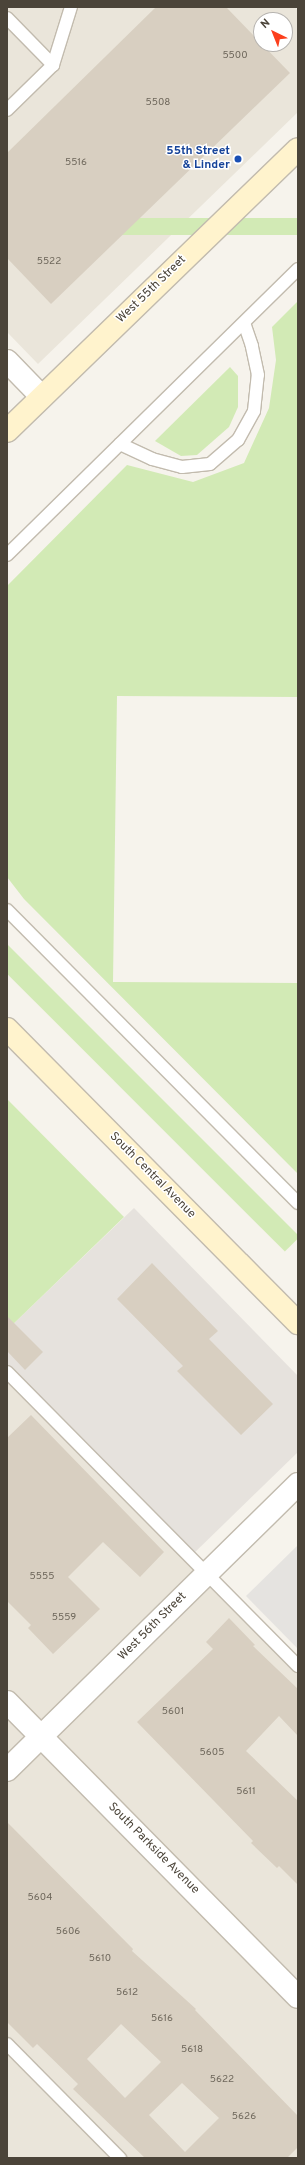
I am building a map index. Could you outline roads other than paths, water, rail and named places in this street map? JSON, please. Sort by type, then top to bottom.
[{"type":"main road","name":"West 55th Street","points":[[7,431],[298,149]]},
{"type":"main road","name":"South Central Avenue","points":[[7,1029],[298,1323]]},
{"type":"street","points":[[7,361],[42,397]]},
{"type":"street","name":"West 56th Street","points":[[7,1770],[298,1484]]},
{"type":"street","name":"South Parkside Avenue","points":[[7,1702],[298,1997]]},
{"type":"lane","points":[[7,110],[53,65],[71,7]]},
{"type":"lane","points":[[7,18],[53,65]]},
{"type":"lane","points":[[7,555],[298,269]]},
{"type":"lane","points":[[120,444],[152,459],[182,467],[210,464],[238,440],[254,411],[258,375],[252,346],[244,322]]},
{"type":"lane","points":[[7,910],[298,1204]]},
{"type":"lane","points":[[7,1372],[298,1666]]},
{"type":"lane","points":[[7,2044],[120,2158]]},
{"type":"place","name":"55th Street & Linder","points":[[238,159]]}]
